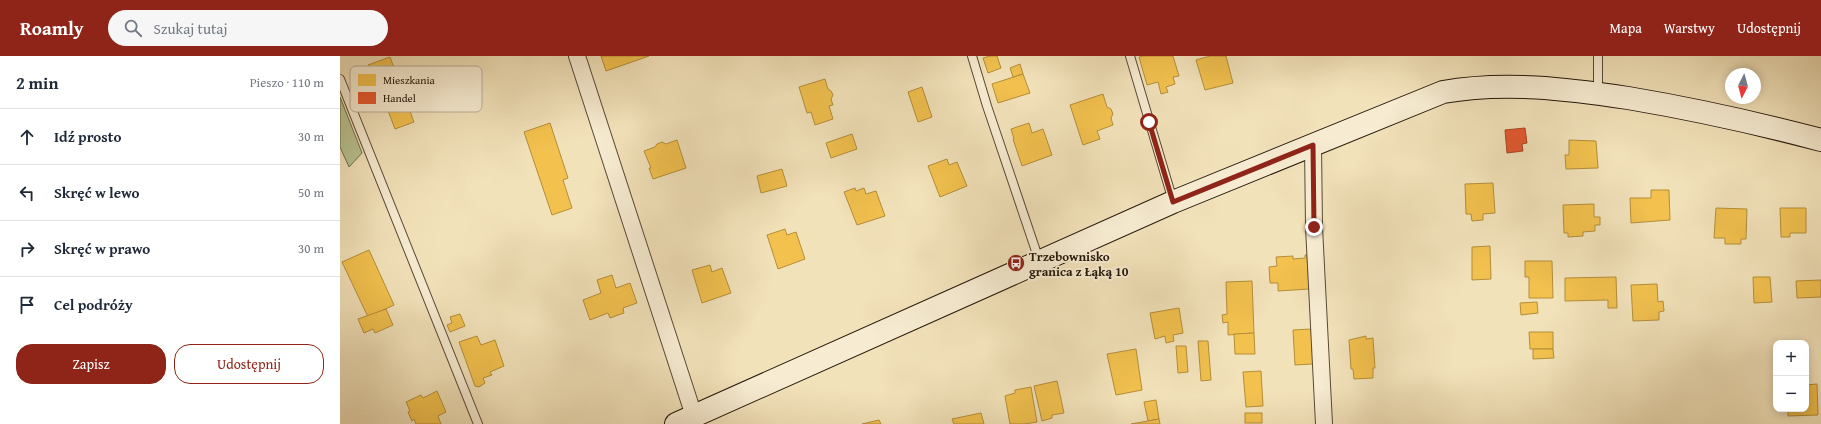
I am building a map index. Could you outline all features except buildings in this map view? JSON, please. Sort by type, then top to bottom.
[{"type":"street","points":[[577,56],[685,420],[1173,202],[1443,92],[1468,88],[1491,87],[1556,89],[1598,94],[1682,107],[1742,119],[1821,140]]},
{"type":"street","points":[[1313,145],[1314,227],[1324,424]]},
{"type":"lane","points":[[972,56],[1001,150],[1039,262]]},
{"type":"lane","points":[[1130,56],[1173,202]]},
{"type":"lane","points":[[1598,56],[1598,94]]},
{"type":"lane","points":[[340,79],[350,104]]},
{"type":"lane","points":[[353,112],[478,424]]},
{"type":"green space","points":[[340,97],[362,153],[349,167],[340,147]]},
{"type":"place","name":"Trzebownisko granica z Łąką 10","points":[[1016,263]]},
{"type":"route","points":[[1149,122],[1173,202],[1223,183],[1313,145],[1314,227]]}]
